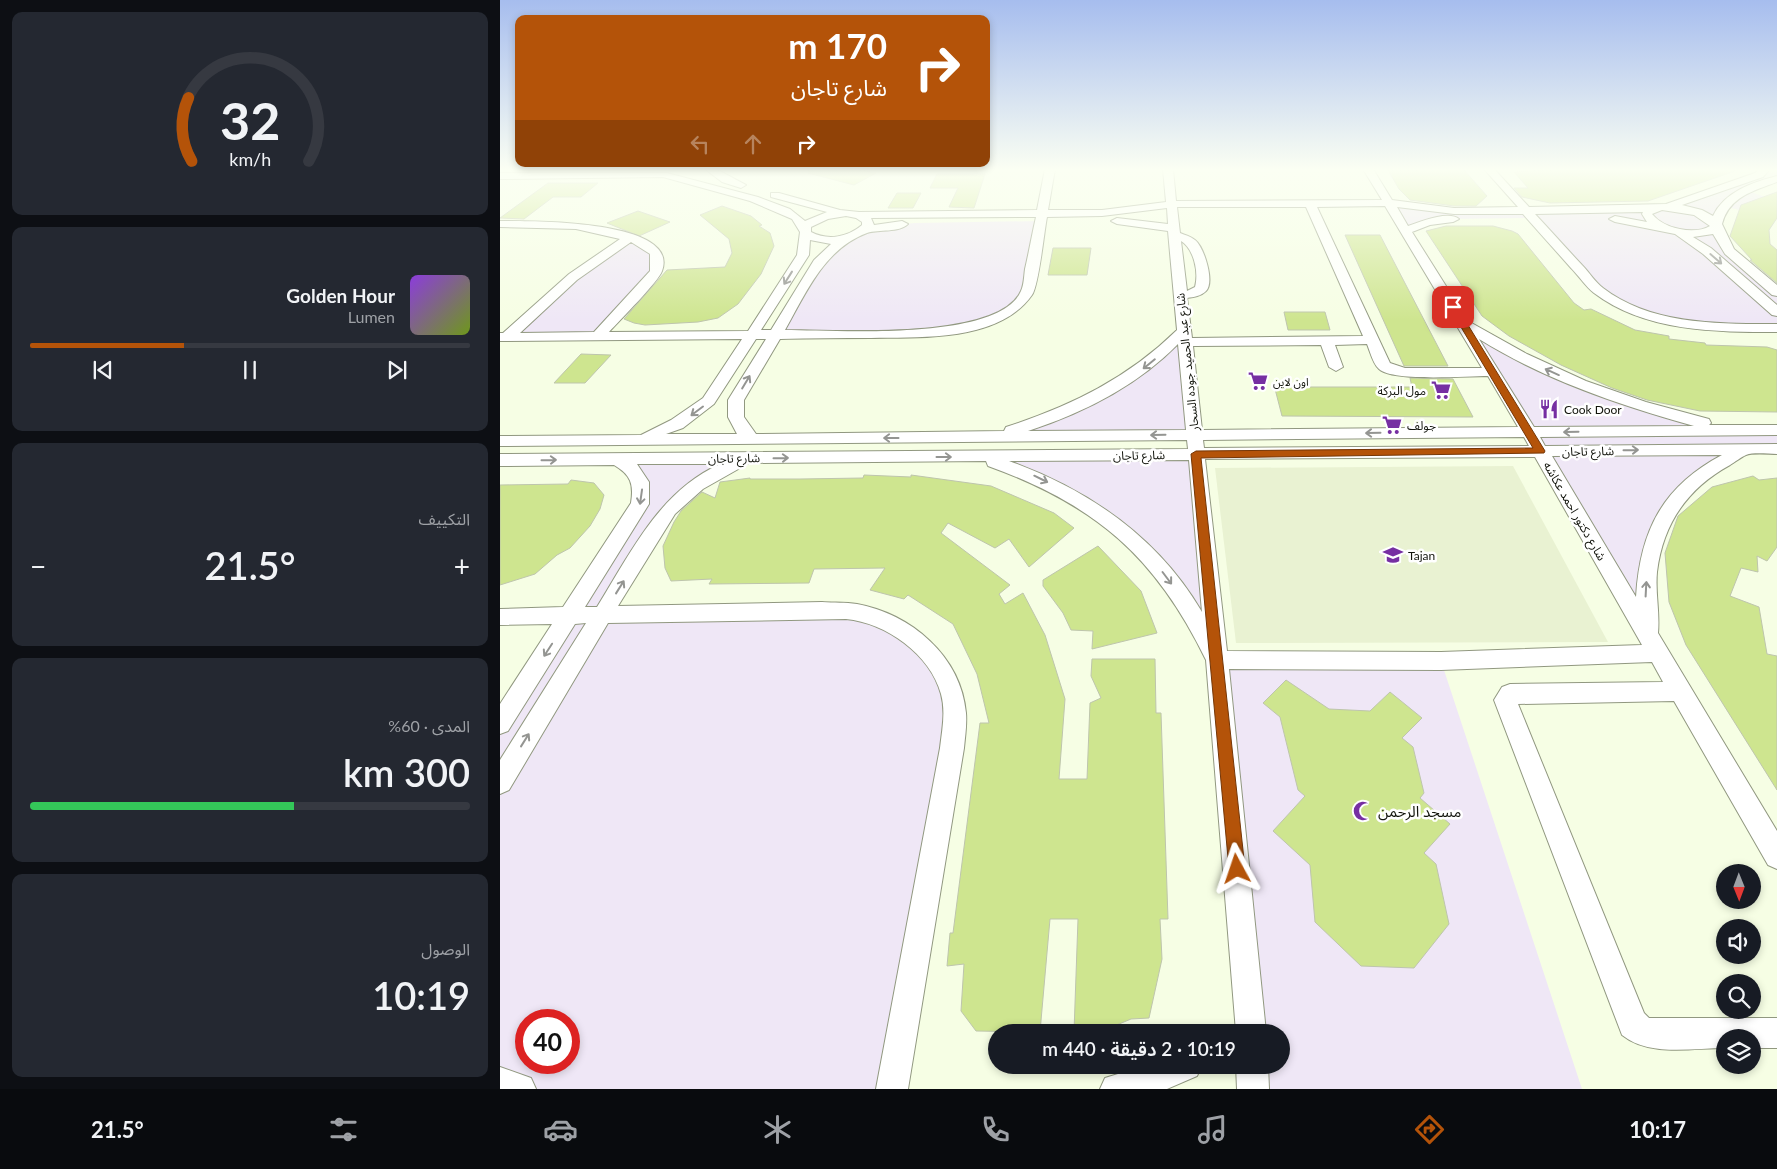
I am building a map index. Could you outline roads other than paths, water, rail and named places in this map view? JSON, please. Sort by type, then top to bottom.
[{"type":"street","points":[[798,220],[802,223],[805,232],[824,240],[932,222],[980,220]]},
{"type":"street","points":[[632,440],[677,424],[702,407],[718,389],[803,255],[806,226],[815,220]]},
{"type":"street","points":[[500,782],[661,519],[673,503],[708,476],[752,449],[737,421],[735,411],[736,400],[818,263],[831,249],[857,233],[868,221],[866,220]]},
{"type":"street","points":[[504,337],[955,331],[980,325],[1002,316],[1018,304],[1027,293],[1040,220]]},
{"type":"street","points":[[1097,220],[1120,221],[1174,231]]},
{"type":"street","name":"شارع عبد الحميد جوده السحار","points":[[1173,220],[1217,660],[1246,1024]]},
{"type":"street","points":[[1317,220],[1384,366],[1389,370],[1492,372]]},
{"type":"street","name":"شارع دكتور احمد عكاشه","points":[[1399,220],[1529,432],[1777,856]]},
{"type":"street","points":[[1406,231],[1416,225],[1439,220]]},
{"type":"street","points":[[1534,220],[1598,290],[1636,311],[1688,325],[1714,328],[1777,328]]},
{"type":"street","points":[[1621,220],[1674,230],[1702,233],[1716,226],[1718,220]]},
{"type":"street","points":[[1653,220],[1674,230],[1707,251],[1777,312]]},
{"type":"street","points":[[1708,220],[1716,226],[1729,251],[1777,292]]},
{"type":"street","points":[[500,224],[574,224],[629,238],[650,247],[656,254],[658,262],[656,272],[598,336]]},
{"type":"street","points":[[500,237],[518,224]]},
{"type":"street","points":[[504,337],[573,277],[629,238]]},
{"type":"street","points":[[1462,322],[1516,355],[1574,382],[1666,414],[1731,430]]},
{"type":"street","points":[[993,437],[1037,423],[1112,389],[1142,370],[1184,336],[1371,340]]},
{"type":"street","points":[[1326,340],[1336,367]]},
{"type":"street","name":"شارع تاجان","points":[[500,441],[632,440],[858,457],[978,457],[1195,445],[1529,432],[1776,431]]},
{"type":"street","name":"شارع تاجان","points":[[500,460],[617,459],[866,438],[993,437],[1195,445],[1540,451],[1777,449]]},
{"type":"street","points":[[858,457],[866,438]]},
{"type":"street","points":[[978,457],[1027,473],[1065,491],[1115,524],[1154,560],[1182,597],[1217,660],[1441,661],[1653,646],[1645,596],[1648,559],[1658,527],[1673,502],[1693,480],[1718,463],[1747,449]]},
{"type":"street","points":[[500,724],[640,504],[642,490],[639,477],[630,467],[617,459]]},
{"type":"street","points":[[500,616],[822,610],[859,613],[891,624],[913,636],[934,657],[948,683],[955,713],[952,748],[892,1089]]},
{"type":"street","points":[[1680,691],[1510,694],[1506,700],[1633,1024],[1649,1033],[1777,1033]]},
{"type":"street","points":[[1116,1089],[1165,1074]]},
{"type":"street","points":[[1252,1074],[1253,1089]]},
{"type":"street","points":[[500,1083],[520,1089]]},
{"type":"place","name":"اون لاين","points":[[1258,381]]},
{"type":"place","name":"مول البركة","points":[[1441,390]]},
{"type":"place","name":"Cook Door","points":[[1549,409]]},
{"type":"place","name":"جولف","points":[[1392,425]]},
{"type":"place","name":"Tajan","points":[[1393,555]]},
{"type":"place","name":"مسجد الرحمن","points":[[1363,811]]}]
